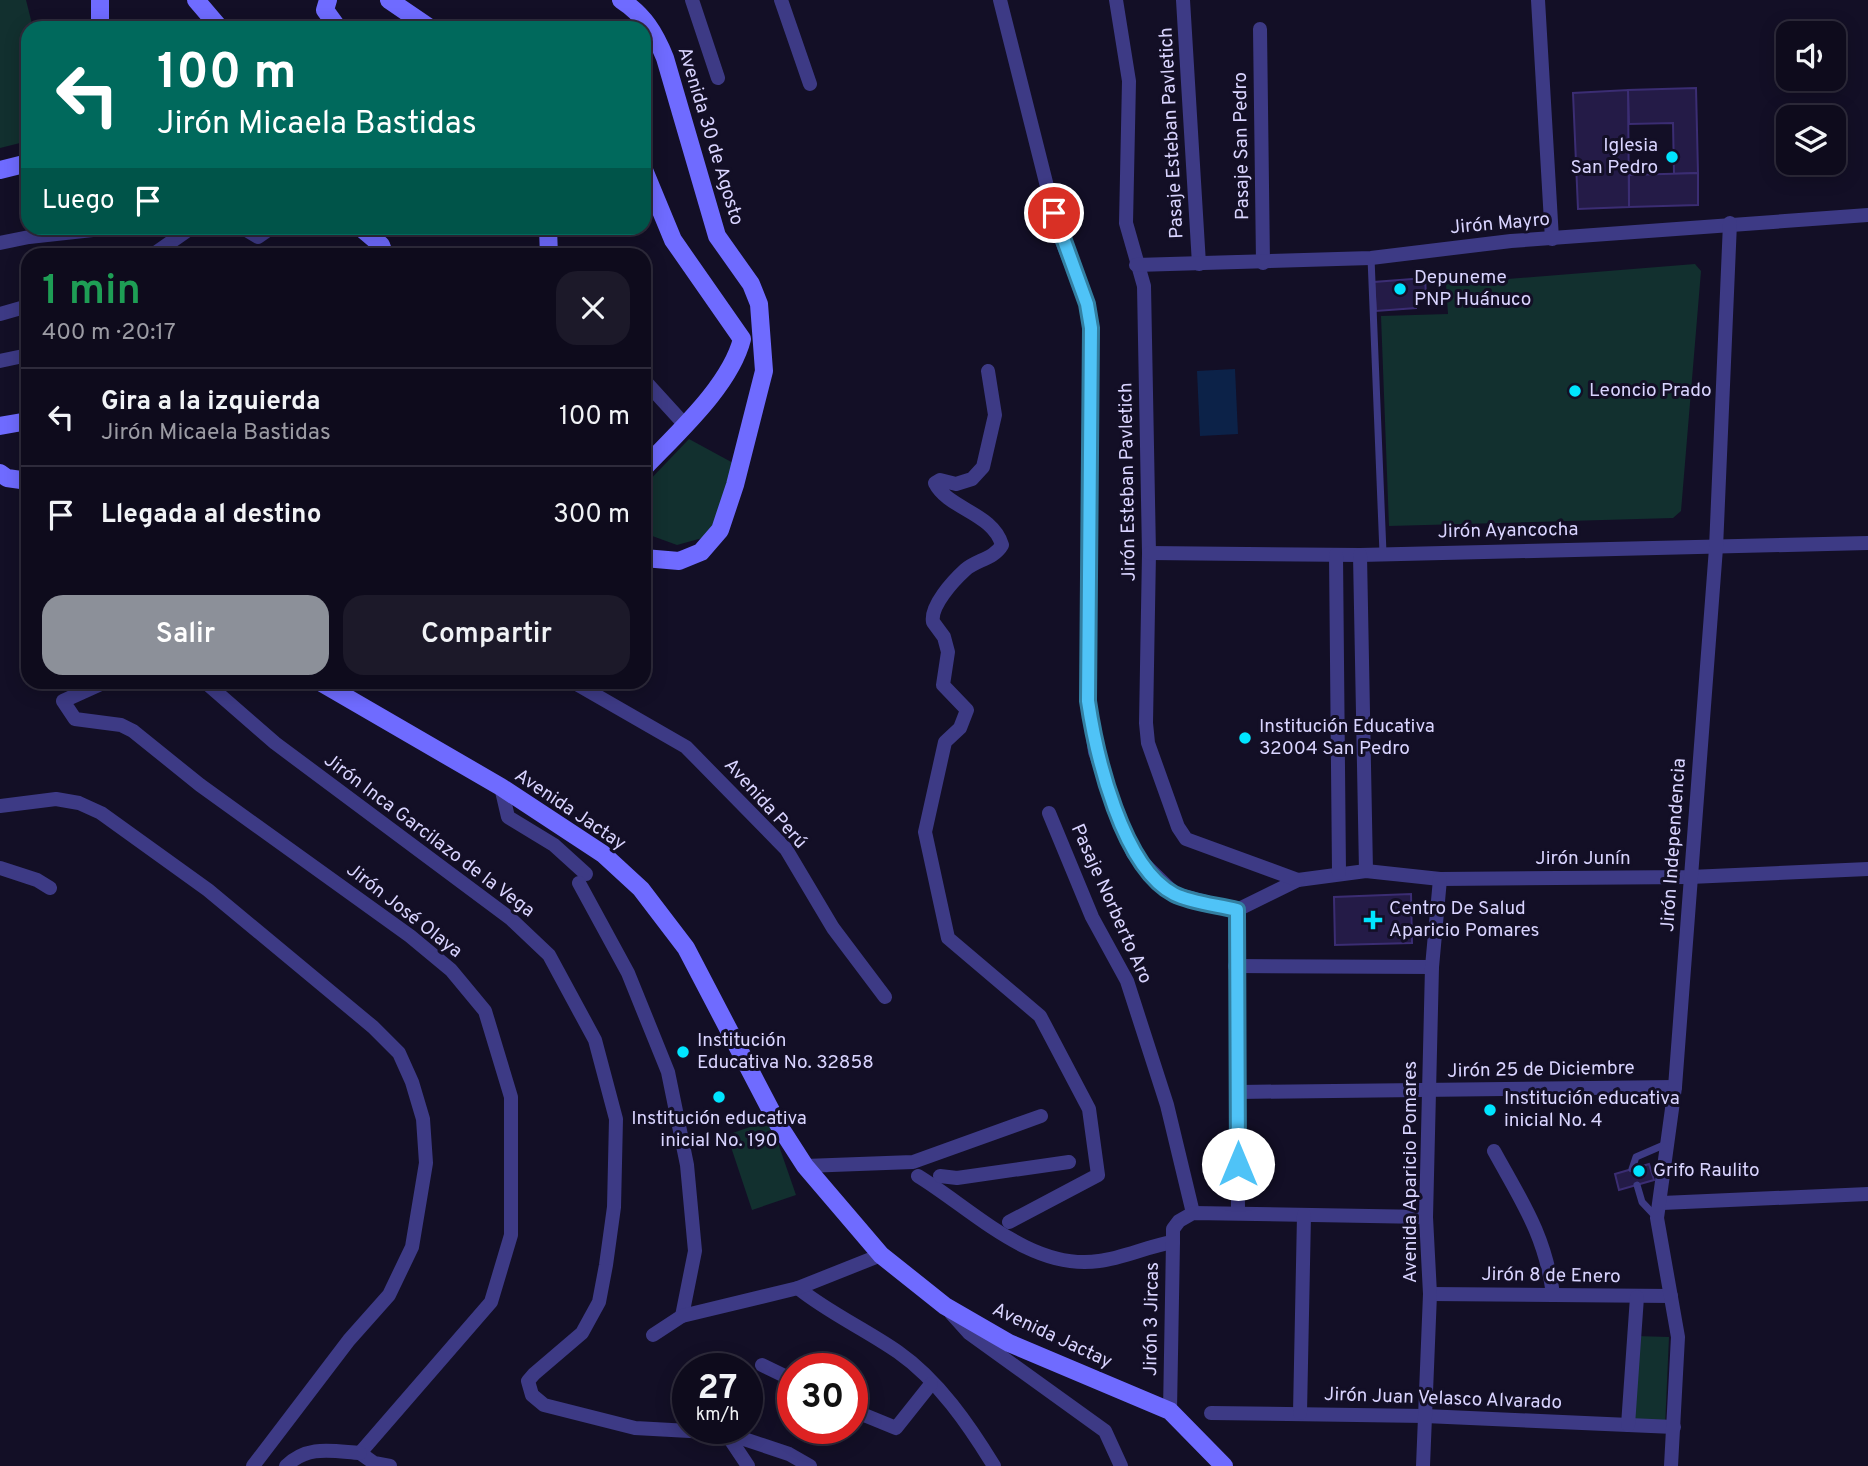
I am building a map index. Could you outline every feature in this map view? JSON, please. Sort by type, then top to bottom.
[{"type":"street","points":[[100,0],[100,21]]},
{"type":"street","points":[[196,0],[214,21]]},
{"type":"street","points":[[328,0],[325,9],[333,21]]},
{"type":"street","points":[[390,0],[420,21]]},
{"type":"street","name":"Avenida 30 de Agosto","points":[[621,0],[639,12],[646,21]]},
{"type":"street","points":[[692,0],[718,78]]},
{"type":"street","points":[[781,0],[810,84]]},
{"type":"street","points":[[1000,0],[1059,234],[1087,304],[1091,328],[1088,701],[1095,752],[1133,853],[1159,882],[1175,894],[1237,910],[1298,880]]},
{"type":"street","name":"Jirón Esteban Pavletich","points":[[1116,0],[1129,80],[1126,223],[1144,286],[1149,553],[1146,723],[1148,743],[1178,827],[1186,839],[1298,880]]},
{"type":"street","name":"Pasaje Esteban Pavletich","points":[[1183,0],[1199,264]]},
{"type":"street","points":[[1538,0],[1552,239]]},
{"type":"street","name":"Avenida 30 de Agosto","points":[[651,28],[665,58],[717,236],[751,284],[759,304],[764,371],[735,485],[720,530],[701,552],[680,561],[651,559]]},
{"type":"street","name":"Pasaje San Pedro","points":[[1260,29],[1263,263]]},
{"type":"street","points":[[0,170],[21,165]]},
{"type":"street","points":[[651,187],[673,240],[742,340],[737,358],[685,425],[651,461]]},
{"type":"street","name":"Jirón Mayro","points":[[1136,265],[1371,258],[1511,241],[1868,215]]},
{"type":"street","name":"Jirón Independencia","points":[[1671,1466],[1678,1337],[1657,1218],[1662,1203],[1675,1087],[1716,548],[1730,223]]},
{"type":"street","points":[[0,243],[47,235]]},
{"type":"street","points":[[162,248],[181,235]]},
{"type":"street","points":[[368,235],[381,248]]},
{"type":"street","points":[[0,314],[21,308]]},
{"type":"street","points":[[0,361],[21,356]]},
{"type":"street","points":[[988,371],[995,415],[983,467],[972,479],[956,484],[940,480],[935,483],[941,492],[985,522],[1002,545],[998,551],[965,570],[933,609],[933,622],[944,637],[948,652],[943,685],[967,709],[960,728],[945,742],[925,832],[947,938],[1040,1016],[1089,1109],[1098,1175],[1009,1222]]},
{"type":"street","points":[[651,388],[685,425]]},
{"type":"street","points":[[0,426],[21,422]]},
{"type":"street","points":[[0,473],[7,478],[21,480]]},
{"type":"street","name":"Jirón Ayancocha","points":[[1149,553],[1360,555],[1868,543]]},
{"type":"street","points":[[1336,555],[1339,873]]},
{"type":"street","points":[[1360,555],[1366,871]]},
{"type":"street","name":"Jirón José Olaya","points":[[89,689],[63,701],[80,722],[121,725],[133,731],[200,785],[410,936],[451,970],[485,1011],[511,1097],[511,1235],[491,1302],[360,1453]]},
{"type":"street","name":"Jirón Inca Garcilazo de la Vega","points":[[213,689],[275,743],[510,919],[548,955],[595,1040],[615,1119],[614,1207],[598,1302],[582,1333],[528,1381],[532,1395],[544,1405],[635,1428],[672,1430]]},
{"type":"street","name":"Avenida Jactay","points":[[332,689],[501,788],[603,854],[641,889],[686,948],[778,1124],[805,1166],[881,1255],[945,1306],[1009,1343],[1170,1411],[1224,1466]]},
{"type":"street","name":"Avenida Perú","points":[[585,689],[686,747],[786,849],[833,928],[885,997]]},
{"type":"street","points":[[501,788],[508,817],[554,845],[582,879],[628,973],[668,1072],[687,1165],[695,1251],[682,1316]]},
{"type":"street","points":[[0,806],[56,799],[79,803],[100,813],[208,890],[373,1027],[399,1053],[412,1082],[423,1119],[426,1163],[412,1247],[389,1295],[349,1340],[253,1466]]},
{"type":"street","name":"Pasaje Norberto Aro","points":[[1049,813],[1092,917],[1127,981],[1167,1105],[1193,1213]]},
{"type":"street","points":[[0,868],[50,888]]},
{"type":"street","name":"Jirón Junín","points":[[1298,880],[1366,871],[1440,878],[1690,877],[1868,869]]},
{"type":"street","name":"Avenida Aparicio Pomares","points":[[1423,1466],[1430,1294],[1426,1217],[1432,967],[1440,878]]},
{"type":"street","points":[[1237,910],[1235,966],[1239,1091],[1238,1212]]},
{"type":"street","points":[[1235,966],[1432,967]]},
{"type":"street","name":"Jirón 25 de Diciembre","points":[[1239,1091],[1675,1087]]},
{"type":"street","points":[[805,1166],[913,1162],[1041,1116]]},
{"type":"street","points":[[1494,1151],[1536,1226],[1548,1257],[1553,1294]]},
{"type":"street","points":[[940,1176],[957,1178],[1069,1162]]},
{"type":"street","points":[[918,1176],[997,1230],[1059,1260],[1099,1262],[1173,1235],[1179,1221],[1193,1213],[1426,1217]]},
{"type":"street","points":[[1662,1203],[1868,1194]]},
{"type":"street","points":[[1300,1413],[1304,1215]]},
{"type":"street","name":"Jirón 3 Jircas","points":[[1170,1411],[1173,1235]]},
{"type":"street","points":[[653,1335],[682,1316],[798,1288],[881,1255]]},
{"type":"street","points":[[798,1288],[823,1308],[900,1353],[963,1414],[994,1466]]},
{"type":"street","name":"Jirón 8 de Enero","points":[[1430,1294],[1671,1296]]},
{"type":"street","points":[[1628,1425],[1637,1297]]},
{"type":"street","points":[[945,1306],[969,1333],[1105,1431],[1121,1466]]},
{"type":"street","points":[[868,1417],[896,1428],[931,1384]]},
{"type":"street","name":"Jirón Juan Velasco Alvarado","points":[[1211,1413],[1426,1416],[1675,1427]]},
{"type":"street","points":[[733,1444],[748,1466]]},
{"type":"street","name":"Jirón Inca Garcilazo de la Vega","points":[[759,1444],[789,1454],[810,1466]]},
{"type":"street","points":[[286,1466],[313,1449],[360,1453],[374,1463],[390,1466]]},
{"type":"lane","points":[[1371,258],[1383,553]]},
{"type":"lane","points":[[1632,1169],[1636,1157],[1667,1144]]},
{"type":"lane","points":[[1637,1185],[1642,1202],[1657,1218]]},
{"type":"green space","points":[[0,0],[26,0],[31,21],[21,21],[21,143],[0,148]]},
{"type":"green space","points":[[1695,264],[1701,271],[1681,511],[1673,518],[1389,526],[1381,316],[1448,314],[1446,284]]},
{"type":"green space","points":[[689,439],[746,470],[706,537],[677,545],[651,536],[651,479]]},
{"type":"green space","points":[[770,1120],[796,1195],[752,1210],[727,1135]]},
{"type":"green space","points":[[1635,1336],[1669,1337],[1665,1427],[1629,1425]]},
{"type":"water","points":[[1235,369],[1238,434],[1200,436],[1197,371]]},
{"type":"building","points":[[1696,88],[1698,173],[1674,174],[1673,123],[1629,124],[1628,90]]},
{"type":"building","points":[[1628,90],[1629,207],[1578,209],[1573,93]]},
{"type":"building","points":[[1698,173],[1698,205],[1629,207],[1629,175]]},
{"type":"building","name":"Depuneme PNP Huánuco","points":[[1425,278],[1426,295],[1416,296],[1416,308],[1376,311],[1374,282]]},
{"type":"building","name":"Centro De Salud Aparicio Pomares","points":[[1411,894],[1412,943],[1335,945],[1334,897]]},
{"type":"building","points":[[1649,1164],[1654,1180],[1619,1190],[1615,1174]]},
{"type":"place","name":"Iglesia San Pedro","points":[[1672,157]]},
{"type":"place","name":"Depuneme PNP Huánuco","points":[[1400,289]]},
{"type":"place","name":"Leoncio Prado","points":[[1575,391]]},
{"type":"place","name":"Institución Educativa 32004 San Pedro","points":[[1245,738]]},
{"type":"place","name":"Centro De Salud Aparicio Pomares","points":[[1373,920]]},
{"type":"place","name":"Institución Educativa No. 32858","points":[[683,1052]]},
{"type":"place","name":"Institución educativa inicial No. 190","points":[[719,1097]]},
{"type":"place","name":"Institución educativa inicial No. 4","points":[[1490,1110]]},
{"type":"place","name":"Grifo Raulito","points":[[1639,1171]]},
{"type":"route","points":[[1054,213],[1059,234],[1087,304],[1091,328],[1088,701],[1095,752],[1133,853],[1159,882],[1175,894],[1237,910],[1235,966],[1239,1023],[1238,1164]]}]
